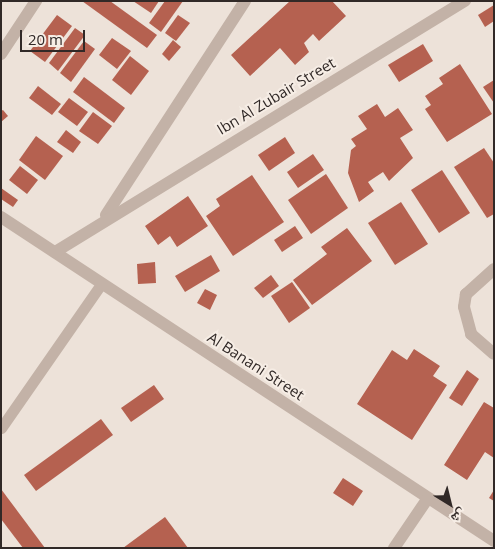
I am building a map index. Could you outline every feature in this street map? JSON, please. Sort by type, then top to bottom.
[{"type":"street","points":[[1,54],[36,1]]},
{"type":"street","name":"Ibn Al Zubair Street","points":[[104,219],[245,1]]},
{"type":"street","name":"Ibn Al Zubair Street","points":[[55,252],[104,219],[465,1]]},
{"type":"street","name":"Al Banani Street","points":[[1,217],[494,541]]},
{"type":"street","points":[[494,269],[466,294],[464,307],[471,334],[494,354]]},
{"type":"street","points":[[394,548],[428,498]]},
{"type":"lane","points":[[2,421],[101,284]]},
{"type":"building","points":[[82,1],[110,1],[157,35],[147,48]]},
{"type":"building","points":[[133,1],[159,1],[151,13]]},
{"type":"building","points":[[165,1],[183,1],[161,32],[149,23]]},
{"type":"building","points":[[290,1],[332,1],[346,16],[319,41],[313,34],[304,43],[309,52],[295,65],[280,48],[250,76],[231,55]]},
{"type":"building","points":[[494,5],[494,21],[485,27],[478,15]]},
{"type":"building","points":[[57,15],[72,26],[45,62],[30,51]]},
{"type":"building","points":[[178,15],[190,23],[176,41],[165,33]]},
{"type":"building","points":[[75,28],[85,35],[58,71],[49,63]]},
{"type":"building","points":[[112,38],[131,51],[117,69],[99,55]]},
{"type":"building","points":[[173,40],[181,47],[169,61],[162,54]]},
{"type":"building","points":[[84,41],[95,49],[71,82],[60,73]]},
{"type":"building","points":[[423,44],[433,61],[399,82],[388,65]]},
{"type":"building","points":[[130,56],[149,71],[131,95],[112,80]]},
{"type":"building","points":[[460,64],[492,114],[447,142],[425,109],[431,105],[425,96],[443,84],[439,78]]},
{"type":"building","points":[[84,77],[125,108],[114,123],[73,92]]},
{"type":"building","points":[[494,80],[494,103],[483,87]]},
{"type":"building","points":[[38,86],[61,104],[52,115],[29,98]]},
{"type":"building","points":[[69,98],[88,112],[77,126],[58,112]]},
{"type":"building","points":[[377,104],[385,117],[398,108],[413,130],[400,138],[413,158],[389,181],[383,172],[368,182],[374,191],[359,202],[348,173],[351,150],[356,146],[351,139],[367,129],[358,116]]},
{"type":"building","points":[[3,110],[8,116],[1,122],[1,111]]},
{"type":"building","points":[[93,112],[112,126],[98,144],[79,131]]},
{"type":"building","points":[[66,130],[81,142],[73,153],[57,142]]},
{"type":"building","points":[[36,136],[63,156],[45,180],[19,160]]},
{"type":"building","points":[[285,137],[295,153],[269,171],[258,155]]},
{"type":"building","points":[[484,148],[494,163],[494,214],[487,218],[454,167]]},
{"type":"building","points":[[313,154],[324,170],[298,188],[287,172]]},
{"type":"building","points":[[20,166],[38,180],[27,194],[9,180]]},
{"type":"building","points":[[442,170],[470,213],[439,233],[411,190]]},
{"type":"building","points":[[326,174],[348,208],[311,234],[288,200]]},
{"type":"building","points":[[252,175],[284,222],[233,256],[206,216],[220,206],[216,199]]},
{"type":"building","points":[[1,188],[18,200],[13,207],[1,199]]},
{"type":"building","points":[[188,196],[208,226],[177,247],[170,236],[158,245],[145,226]]},
{"type":"building","points":[[401,202],[428,244],[395,265],[368,223]]},
{"type":"building","points":[[295,226],[303,238],[282,252],[274,240]]},
{"type":"building","points":[[347,228],[372,261],[312,305],[293,280],[327,254],[321,247]]},
{"type":"building","points":[[211,255],[220,271],[185,292],[175,276]]},
{"type":"building","points":[[155,262],[156,283],[138,284],[137,264]]},
{"type":"building","points":[[271,275],[279,286],[263,298],[254,288]]},
{"type":"building","points":[[292,282],[310,308],[289,323],[271,296]]},
{"type":"building","points":[[205,289],[217,295],[210,310],[197,303]]},
{"type":"building","points":[[414,349],[440,366],[433,376],[447,385],[412,440],[357,404],[392,350],[407,360]]},
{"type":"building","points":[[467,370],[479,379],[462,406],[449,398]]},
{"type":"building","points":[[154,385],[164,399],[131,422],[121,408]]},
{"type":"building","points":[[484,402],[494,408],[494,458],[485,452],[467,480],[444,465]]},
{"type":"building","points":[[101,419],[113,435],[36,491],[24,475]]},
{"type":"building","points":[[343,478],[363,491],[353,506],[333,493]]},
{"type":"building","points":[[1,489],[45,548],[23,548],[1,519]]},
{"type":"building","points":[[494,490],[494,501],[489,498]]},
{"type":"building","points":[[165,517],[188,548],[123,548]]}]
